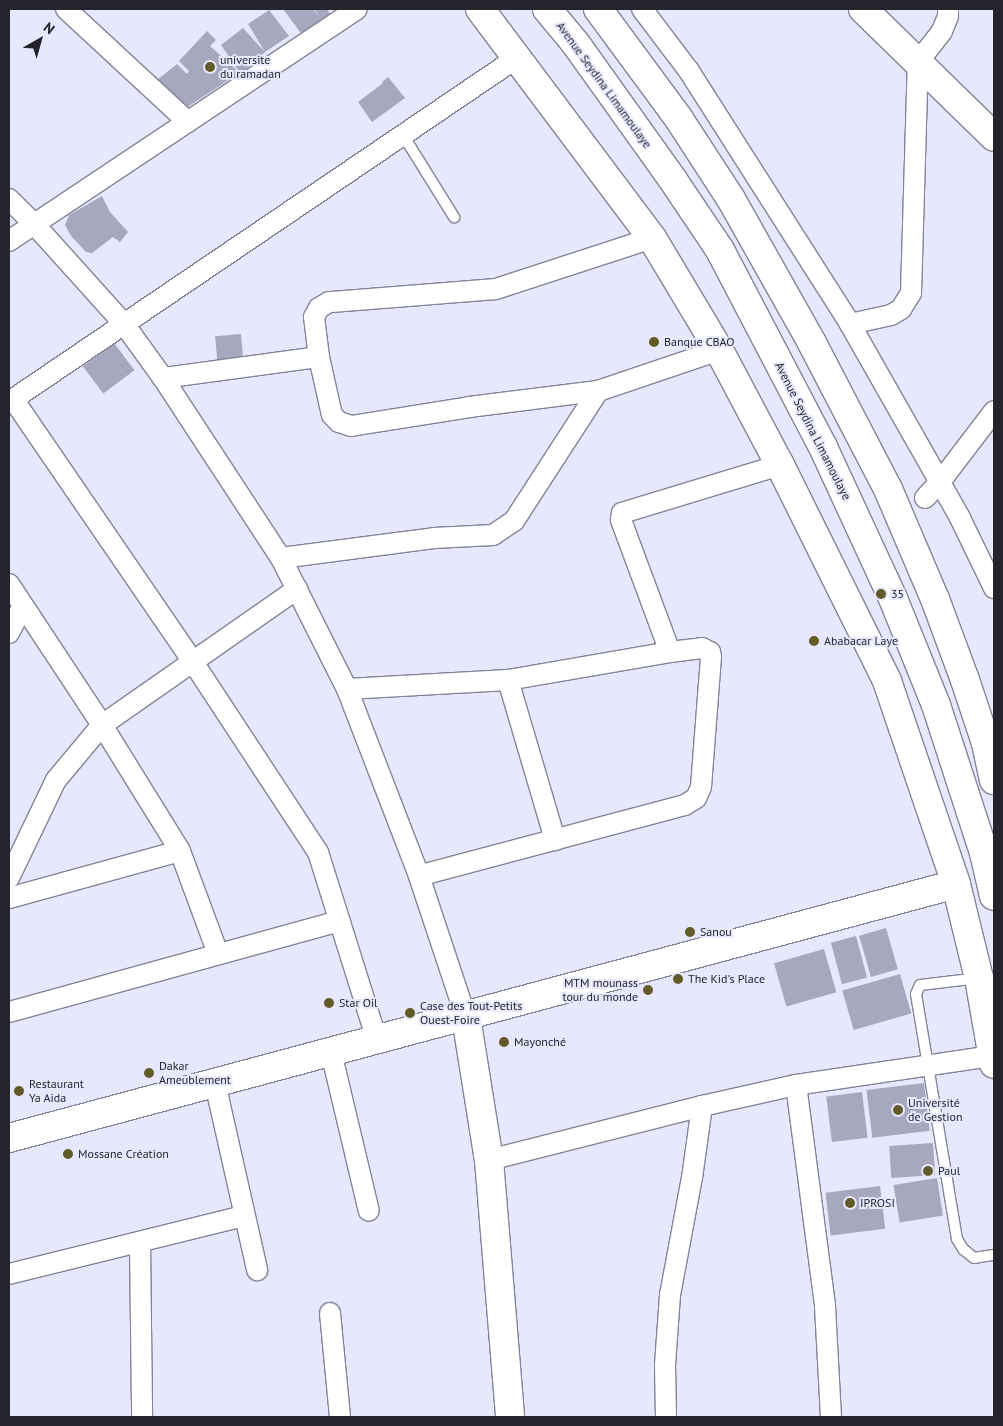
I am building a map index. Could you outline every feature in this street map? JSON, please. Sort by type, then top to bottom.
[{"type":"main road","points":[[480,9],[518,57],[652,238],[719,350],[780,465],[887,681],[956,884],[979,978],[994,1060]]},
{"type":"main road","name":"Avenue Seydina Limamoulaye","points":[[547,9],[576,44],[720,250],[824,447],[892,596],[936,705],[984,853],[994,896]]},
{"type":"main road","points":[[598,9],[679,120],[731,200],[812,343],[883,481],[935,599],[986,742],[994,780]]},
{"type":"main road","points":[[862,9],[994,138]]},
{"type":"main road","points":[[9,1138],[466,1017],[956,884]]},
{"type":"main road","points":[[466,1017],[489,1160],[510,1417]]},
{"type":"street","points":[[66,9],[188,122]]},
{"type":"street","points":[[9,240],[35,225],[358,9]]},
{"type":"street","points":[[642,9],[689,71],[850,324],[940,482],[993,581]]},
{"type":"street","points":[[850,324],[891,315],[901,309],[911,293],[918,62],[942,31],[948,16],[948,9]]},
{"type":"street","points":[[377,1040],[318,852],[193,662],[11,400],[518,57]]},
{"type":"street","points":[[9,199],[35,225],[124,324],[163,378],[281,558],[347,690],[418,876],[466,1017]]},
{"type":"street","points":[[652,238],[496,290],[330,302],[319,308],[314,317],[319,357],[332,415],[339,422],[351,426],[469,407],[598,392],[719,350]]},
{"type":"street","points":[[163,378],[319,357]]},
{"type":"street","points":[[281,558],[434,538],[493,535],[514,521],[598,392]]},
{"type":"street","points":[[925,498],[940,482],[994,411]]},
{"type":"street","points":[[670,652],[621,520],[622,514],[780,465]]},
{"type":"street","points":[[9,584],[102,725],[180,851],[218,954]]},
{"type":"street","points":[[9,878],[56,780],[102,725],[296,589]]},
{"type":"street","points":[[9,633],[22,606]]},
{"type":"street","points":[[347,690],[508,680],[670,652],[702,648],[710,652],[701,787],[696,798],[685,805],[418,876]]},
{"type":"street","points":[[508,680],[556,840]]},
{"type":"street","points":[[9,898],[180,851]]},
{"type":"street","points":[[9,1012],[340,920]]},
{"type":"street","points":[[331,1052],[369,1211]]},
{"type":"street","points":[[489,1160],[702,1106],[796,1085],[926,1064],[994,1060]]},
{"type":"street","points":[[215,1083],[257,1270]]},
{"type":"street","points":[[796,1085],[825,1305],[831,1417]]},
{"type":"street","points":[[666,1417],[665,1365],[670,1295],[692,1178],[702,1106]]},
{"type":"street","points":[[9,1274],[244,1216]]},
{"type":"street","points":[[140,1243],[142,1417]]},
{"type":"street","points":[[330,1314],[340,1417]]},
{"type":"lane","points":[[403,135],[454,217]]},
{"type":"lane","points":[[979,978],[920,985],[916,994],[926,1064],[957,1239],[963,1249],[974,1258],[994,1255]]},
{"type":"building","points":[[283,9],[313,9],[320,18],[314,9],[327,9],[330,14],[301,33]]},
{"type":"building","points":[[269,10],[289,36],[265,52],[248,24]]},
{"type":"building","name":"universite du ramadan","points":[[243,28],[265,52],[233,81],[230,79],[186,108],[157,80],[177,64],[187,74],[189,71],[179,61],[207,31],[216,40],[210,46],[240,73],[221,45]]},
{"type":"building","points":[[388,77],[405,98],[372,122],[358,102]]},
{"type":"building","points":[[102,196],[110,212],[128,232],[120,242],[113,237],[92,253],[86,252],[71,236],[65,225],[69,215]]},
{"type":"building","points":[[241,334],[243,359],[217,361],[215,336]]},
{"type":"building","points":[[114,343],[134,370],[103,394],[83,366]]},
{"type":"building","points":[[886,928],[898,969],[871,977],[859,936]]},
{"type":"building","points":[[856,936],[867,978],[842,984],[831,943]]},
{"type":"building","points":[[824,949],[836,992],[786,1007],[774,963]]},
{"type":"building","points":[[900,974],[911,1013],[854,1030],[842,991]]},
{"type":"building","name":"Université de Gestion","points":[[924,1083],[930,1131],[872,1138],[866,1090]]},
{"type":"building","points":[[862,1092],[868,1138],[832,1142],[826,1096]]},
{"type":"building","points":[[933,1143],[935,1175],[891,1178],[889,1146]]},
{"type":"building","points":[[937,1178],[943,1216],[899,1222],[894,1185]]},
{"type":"building","points":[[880,1186],[885,1229],[831,1235],[825,1193]]},
{"type":"place","name":"universite du ramadan","points":[[210,67]]},
{"type":"place","name":"Banque CBAO","points":[[654,342]]},
{"type":"place","name":"35","points":[[881,594]]},
{"type":"place","name":"Ababacar Laye","points":[[814,641]]},
{"type":"place","name":"Sanou","points":[[690,932]]},
{"type":"place","name":"The Kid's Place","points":[[678,979]]},
{"type":"place","name":"MTM mounass tour du monde","points":[[648,990]]},
{"type":"place","name":"Star Oil","points":[[329,1003]]},
{"type":"place","name":"Case des Tout-Petits Ouest-Foire","points":[[410,1013]]},
{"type":"place","name":"Mayonché","points":[[504,1042]]},
{"type":"place","name":"Dakar Ameublement","points":[[149,1073]]},
{"type":"place","name":"Restaurant Ya Aida","points":[[19,1091]]},
{"type":"place","name":"Université de Gestion","points":[[898,1110]]},
{"type":"place","name":"Mossane Création","points":[[68,1154]]},
{"type":"place","name":"Paul","points":[[928,1171]]},
{"type":"place","name":"IPROSI","points":[[850,1203]]}]
